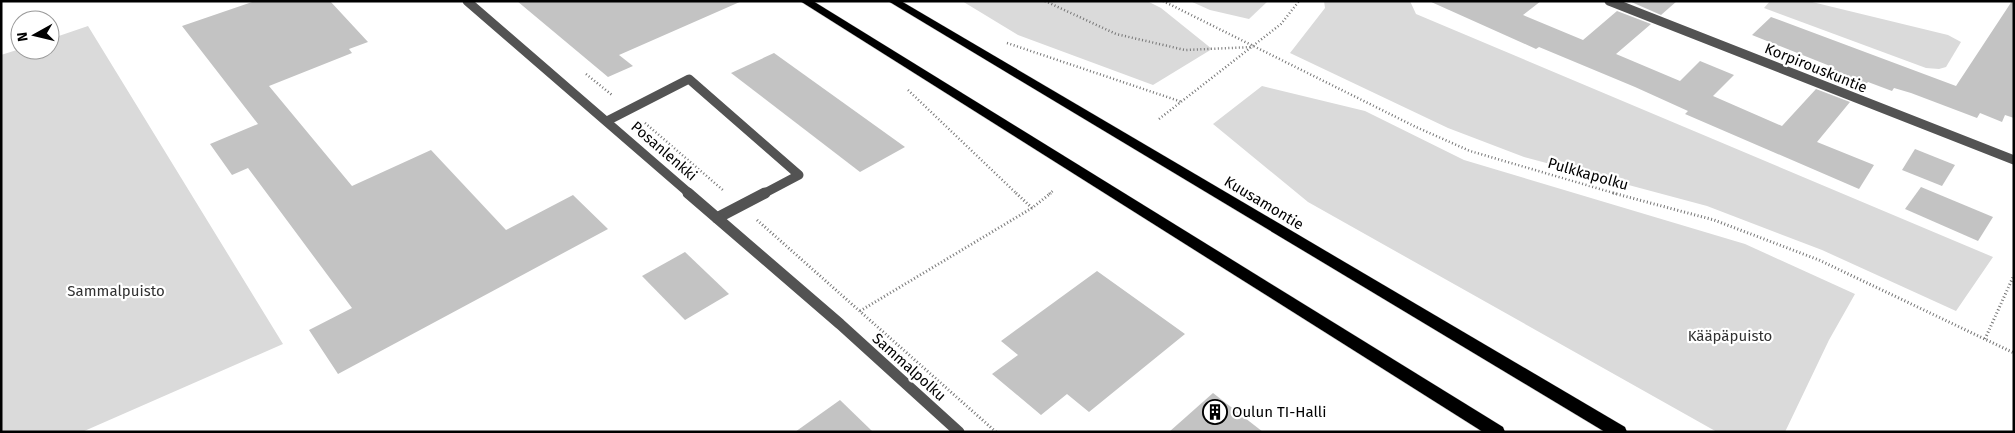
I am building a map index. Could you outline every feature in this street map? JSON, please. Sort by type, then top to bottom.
[{"type":"highway","points":[[805,1],[1498,432]]},
{"type":"highway","name":"Kuusamontie","points":[[893,1],[1619,432]]},
{"type":"street","name":"Posanlenkki","points":[[467,1],[840,324]]},
{"type":"street","name":"Korpirouskuntie","points":[[1609,1],[2014,160]]},
{"type":"street","points":[[607,121],[689,79],[799,175],[718,218]]},
{"type":"street","name":"Sammalpolku","points":[[840,324],[959,432]]},
{"type":"path","points":[[1045,1],[1116,34],[1185,50],[1254,47]]},
{"type":"path","name":"Pulkkapolku","points":[[1163,1],[1416,127],[1470,151],[1580,184],[1714,220],[1820,260],[2014,353]]},
{"type":"path","points":[[1159,119],[1254,47],[1281,24],[1299,1]]},
{"type":"path","points":[[1000,39],[1182,102]]},
{"type":"path","points":[[904,86],[1032,208]]},
{"type":"path","points":[[840,324],[1032,208],[1054,190]]},
{"type":"path","points":[[1985,339],[2014,275]]},
{"type":"green space","points":[[962,1],[1147,1],[1161,8],[1212,49],[1153,85],[1018,35]]},
{"type":"green space","points":[[1190,1],[1268,1],[1249,19],[1210,10]]},
{"type":"green space","points":[[1324,1],[1410,1],[1416,14],[1993,257],[1956,311],[1822,250],[1707,206],[1524,157],[1448,128],[1290,53],[1325,8]]},
{"type":"green space","points":[[1770,1],[1808,1],[1948,35],[1961,42],[1946,67],[1939,69],[1926,68],[1764,8]]},
{"type":"green space","name":"Sammalpuisto","points":[[88,26],[283,344],[82,432],[1,432],[1,55],[10,52],[10,60],[60,60],[60,36]]},
{"type":"green space","name":"Kääpäpuisto","points":[[1262,86],[1365,111],[1464,160],[1745,244],[1855,294],[1829,340],[1785,432],[1717,432],[1308,202],[1213,124]]},
{"type":"building","points":[[255,1],[330,1],[368,42],[349,49],[352,53],[269,86],[352,186],[431,150],[506,230],[573,195],[608,229],[338,374],[309,330],[352,308],[248,168],[232,175],[210,144],[258,124],[182,26]]},
{"type":"building","points":[[517,1],[742,1],[619,55],[633,66],[608,77]]},
{"type":"building","points":[[1429,1],[1541,1],[1523,15],[1583,40],[1617,11],[1651,24],[1616,54],[1680,81],[1700,61],[1734,75],[1713,96],[1782,126],[1816,89],[1850,102],[1817,142],[1874,165],[1859,189],[1685,114],[1688,111],[1635,87],[1539,47],[1536,49]]},
{"type":"building","points":[[1629,1],[1677,1],[1661,15]]},
{"type":"building","points":[[2012,1],[2014,1],[2014,118],[2005,115],[2002,122],[1980,113],[1977,118],[1911,93],[1894,88],[1892,91],[1868,82],[1859,92],[1825,79],[1835,68],[1752,35],[1771,17],[1956,86]]},
{"type":"building","points":[[774,53],[905,147],[860,172],[731,73]]},
{"type":"building","points":[[1915,149],[1955,165],[1942,186],[1902,170]]},
{"type":"building","points":[[1921,187],[1993,217],[1978,241],[1905,209]]},
{"type":"building","points":[[685,252],[729,294],[685,320],[642,276]]},
{"type":"building","points":[[1097,271],[1185,334],[1089,412],[1067,394],[1041,415],[992,374],[1018,355],[1001,341]]},
{"type":"building","name":"Oulun TI-Halli","points":[[1213,393],[1263,432],[1169,432]]},
{"type":"building","points":[[840,400],[873,432],[795,432]]},
{"type":"place","name":"Oulun TI-Halli","points":[[1215,412]]}]
